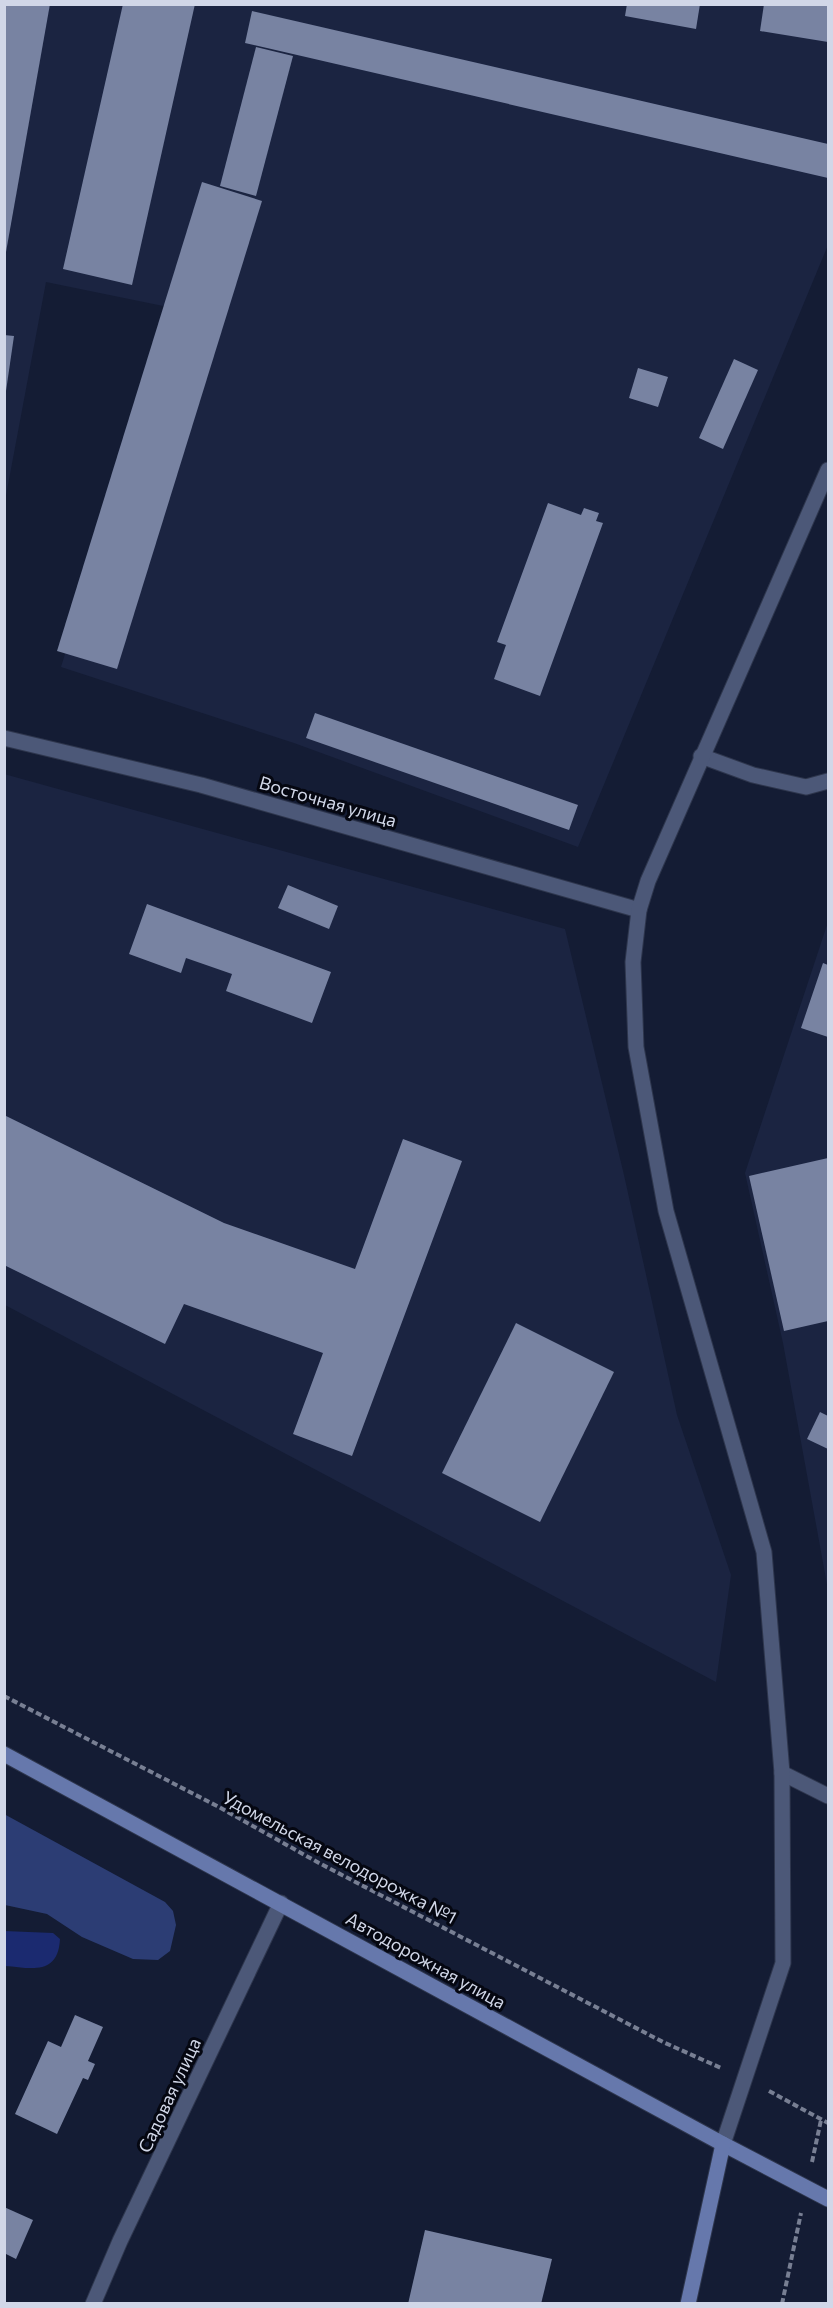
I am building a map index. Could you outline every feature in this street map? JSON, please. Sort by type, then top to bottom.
[{"type":"main road","name":"Автодорожная улица","points":[[4,1754],[828,2199]]},
{"type":"main road","points":[[688,2304],[723,2144]]},
{"type":"street","points":[[723,2144],[783,1964],[782,1773],[764,1552],[666,1211],[636,1047],[633,962],[639,910],[648,881],[828,470]]},
{"type":"street","name":"Восточная улица","points":[[4,738],[201,785],[639,910]]},
{"type":"street","points":[[701,756],[753,775],[806,787],[828,781]]},
{"type":"street","points":[[782,1773],[828,1797]]},
{"type":"street","name":"Садовая улица","points":[[93,2304],[120,2241],[281,1903]]},
{"type":"path","name":"Удомельская велодорожка №1","points":[[4,1696],[218,1806],[330,1869],[663,2042]]},
{"type":"shaded area","points":[[5,5],[828,5],[828,245],[578,847],[294,743],[61,667],[173,308],[46,282],[5,501]]},
{"type":"shaded area","points":[[4,774],[565,929],[624,1175],[677,1415],[731,1575],[716,1682],[5,1305]]},
{"type":"shaded area","points":[[828,922],[828,1590],[783,1343],[745,1173]]},
{"type":"shaded area","points":[[4,1814],[165,1902],[173,1911],[176,1925],[170,1951],[158,1960],[133,1959],[82,1937],[47,1914],[5,1905]]},
{"type":"shaded area","points":[[4,1931],[53,1933],[60,1939],[58,1951],[49,1964],[42,1967],[5,1966]]},
{"type":"building","points":[[4,4],[50,4],[6,252],[4,252]]},
{"type":"building","points":[[123,4],[195,4],[132,285],[63,269]]},
{"type":"building","points":[[627,4],[700,4],[696,29],[625,16]]},
{"type":"building","points":[[764,4],[828,4],[828,42],[760,31]]},
{"type":"building","points":[[252,11],[828,144],[828,178],[245,43]]},
{"type":"building","points":[[256,47],[293,56],[256,196],[220,186]]},
{"type":"building","points":[[202,182],[262,201],[117,669],[57,651]]},
{"type":"building","points":[[4,335],[14,336],[6,391],[4,391]]},
{"type":"building","points":[[734,359],[758,370],[723,449],[699,438]]},
{"type":"building","points":[[638,368],[668,377],[658,407],[629,398]]},
{"type":"building","points":[[548,503],[581,515],[584,508],[599,513],[596,521],[603,523],[540,696],[494,679],[506,645],[497,642]]},
{"type":"building","points":[[315,713],[578,805],[569,830],[306,738]]},
{"type":"building","points":[[288,885],[338,906],[329,929],[278,908]]},
{"type":"building","points":[[147,904],[331,972],[312,1023],[226,991],[232,974],[186,958],[181,973],[129,954]]},
{"type":"building","points":[[823,963],[828,965],[828,1037],[801,1028]]},
{"type":"building","points":[[4,1115],[224,1223],[355,1269],[403,1139],[462,1161],[352,1456],[293,1434],[323,1353],[184,1304],[165,1344],[4,1265]]},
{"type":"building","points":[[828,1158],[828,1321],[784,1331],[749,1176]]},
{"type":"building","points":[[516,1323],[614,1372],[540,1522],[442,1473]]},
{"type":"building","points":[[820,1412],[828,1416],[828,1449],[807,1439]]},
{"type":"building","points":[[75,2015],[103,2027],[88,2061],[95,2064],[88,2080],[83,2078],[57,2134],[15,2114],[48,2041],[61,2047]]},
{"type":"building","points":[[4,2207],[33,2220],[16,2259],[4,2253]]},
{"type":"building","points":[[425,2230],[552,2259],[541,2304],[408,2304]]}]
